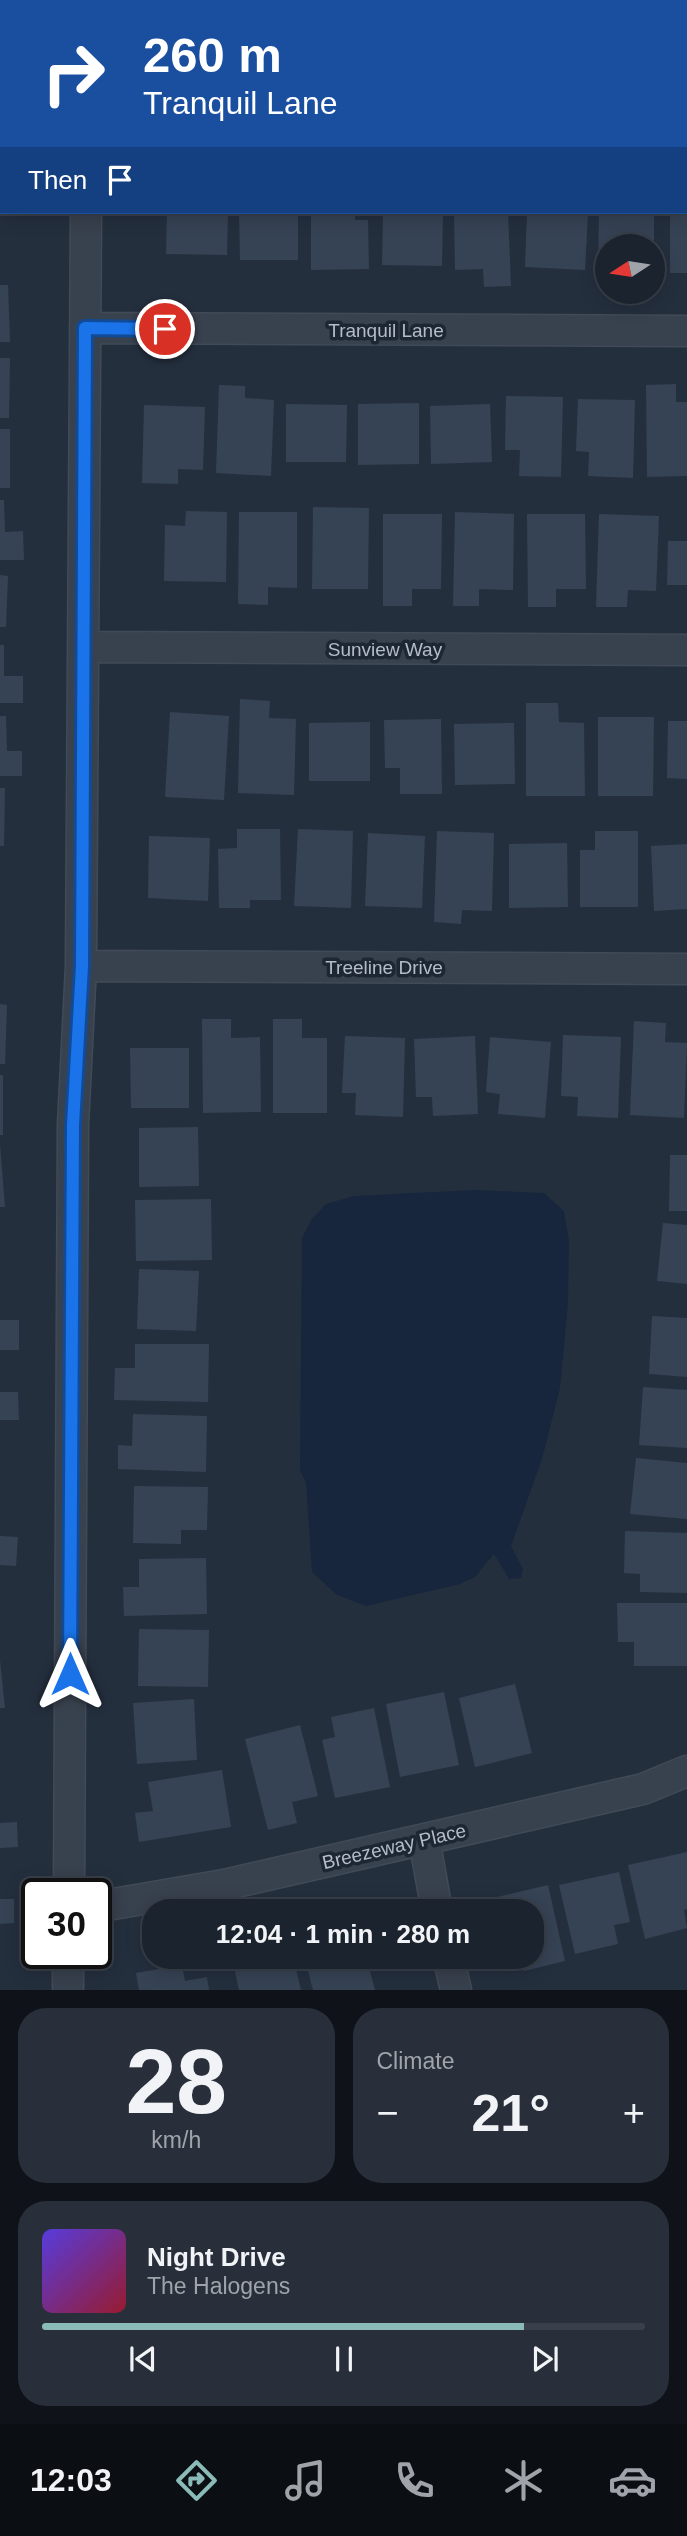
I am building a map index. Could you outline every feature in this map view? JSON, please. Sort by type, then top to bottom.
[{"type":"street","points":[[69,1878],[73,1125],[82,966],[86,214]]},
{"type":"street","name":"Tranquil Lane","points":[[85,328],[687,331]]},
{"type":"street","name":"Sunview Way","points":[[83,647],[687,650]]},
{"type":"street","name":"Treeline Drive","points":[[82,966],[687,969]]},
{"type":"street","name":"Breezeway Place","points":[[112,1904],[224,1885],[643,1789],[687,1771]]},
{"type":"street","points":[[424,1839],[435,1899]]},
{"type":"street","points":[[68,1969],[68,1990]]},
{"type":"street","points":[[451,1969],[456,1990]]},
{"type":"water","points":[[473,1190],[544,1193],[564,1211],[569,1241],[568,1304],[560,1388],[542,1459],[511,1546],[523,1569],[521,1578],[509,1579],[494,1554],[475,1577],[460,1584],[366,1606],[337,1595],[312,1572],[306,1483],[300,1470],[302,1238],[312,1219],[326,1204],[354,1196]]},
{"type":"building","points":[[167,214],[228,214],[227,255],[166,254]]},
{"type":"building","points":[[239,214],[298,214],[298,260],[240,260]]},
{"type":"building","points":[[311,214],[355,214],[355,220],[368,220],[369,269],[311,270]]},
{"type":"building","points":[[383,214],[443,214],[442,266],[382,265]]},
{"type":"building","points":[[454,214],[508,214],[511,286],[484,287],[483,269],[455,270]]},
{"type":"building","points":[[527,214],[588,214],[585,270],[525,267]]},
{"type":"building","points":[[599,214],[654,214],[654,234],[599,234]]},
{"type":"building","points":[[670,214],[687,214],[687,273],[670,273]]},
{"type":"building","points":[[0,285],[8,285],[10,342],[0,342]]},
{"type":"building","points":[[0,358],[10,358],[9,418],[0,418]]},
{"type":"building","points":[[676,384],[676,402],[687,402],[687,476],[647,477],[646,385]]},
{"type":"building","points":[[219,385],[245,386],[245,398],[274,400],[271,476],[216,473]]},
{"type":"building","points":[[506,396],[563,397],[561,477],[519,476],[520,450],[505,450]]},
{"type":"building","points":[[578,399],[635,400],[633,478],[588,476],[589,452],[576,451]]},
{"type":"building","points":[[419,403],[419,464],[358,465],[358,404]]},
{"type":"building","points":[[286,404],[347,405],[346,462],[286,462]]},
{"type":"building","points":[[490,404],[492,462],[431,464],[430,406]]},
{"type":"building","points":[[144,405],[205,407],[203,470],[178,469],[178,484],[142,483]]},
{"type":"building","points":[[0,429],[10,429],[10,488],[0,488]]},
{"type":"building","points":[[0,500],[4,500],[5,532],[23,531],[24,560],[0,560]]},
{"type":"building","points":[[313,507],[369,508],[368,589],[312,589]]},
{"type":"building","points":[[186,511],[227,512],[226,582],[164,581],[165,525],[185,526]]},
{"type":"building","points":[[239,512],[297,512],[297,588],[268,587],[268,605],[238,604]]},
{"type":"building","points":[[455,512],[514,514],[513,590],[479,589],[479,606],[453,606]]},
{"type":"building","points":[[383,514],[442,514],[441,589],[412,589],[412,606],[383,606]]},
{"type":"building","points":[[527,514],[585,514],[586,589],[556,589],[556,607],[528,607]]},
{"type":"building","points":[[599,514],[659,516],[656,591],[628,590],[627,607],[596,607]]},
{"type":"building","points":[[668,541],[687,541],[687,585],[667,585]]},
{"type":"building","points":[[0,575],[8,576],[6,627],[0,627]]},
{"type":"building","points":[[0,645],[4,645],[4,676],[23,676],[23,703],[0,703]]},
{"type":"building","points":[[240,699],[270,701],[269,718],[296,719],[294,795],[238,793]]},
{"type":"building","points":[[526,703],[558,703],[559,722],[584,723],[585,796],[526,796]]},
{"type":"building","points":[[170,712],[229,716],[224,800],[165,797]]},
{"type":"building","points":[[0,716],[6,716],[7,751],[22,751],[22,776],[0,776]]},
{"type":"building","points":[[598,717],[654,717],[653,796],[598,796]]},
{"type":"building","points":[[441,719],[442,794],[400,794],[400,768],[385,768],[384,720]]},
{"type":"building","points":[[668,721],[687,721],[687,779],[667,778]]},
{"type":"building","points":[[370,722],[370,781],[309,781],[309,723]]},
{"type":"building","points":[[514,723],[515,784],[455,785],[454,724]]},
{"type":"building","points":[[0,788],[5,788],[4,846],[0,846]]},
{"type":"building","points":[[237,829],[280,829],[281,900],[250,900],[250,908],[219,908],[218,849],[237,848]]},
{"type":"building","points":[[298,829],[353,831],[351,908],[294,906]]},
{"type":"building","points":[[437,831],[494,833],[492,911],[462,910],[461,924],[434,922]]},
{"type":"building","points":[[595,831],[638,831],[638,907],[580,907],[580,850],[595,850]]},
{"type":"building","points":[[368,833],[425,836],[422,908],[365,906]]},
{"type":"building","points":[[149,836],[210,838],[208,901],[148,898]]},
{"type":"building","points":[[567,843],[568,907],[509,908],[509,844]]},
{"type":"building","points":[[687,844],[687,909],[654,911],[651,846]]},
{"type":"building","points":[[0,1004],[7,1005],[5,1064],[0,1064]]},
{"type":"building","points":[[202,1019],[231,1019],[231,1038],[260,1037],[261,1112],[203,1113]]},
{"type":"building","points":[[273,1019],[302,1019],[302,1038],[327,1038],[327,1113],[273,1113]]},
{"type":"building","points":[[634,1021],[666,1023],[665,1042],[687,1043],[684,1118],[630,1115]]},
{"type":"building","points":[[563,1035],[621,1037],[618,1118],[577,1116],[578,1097],[561,1096]]},
{"type":"building","points":[[345,1036],[405,1038],[403,1117],[355,1115],[356,1093],[342,1093]]},
{"type":"building","points":[[475,1036],[478,1114],[433,1116],[432,1097],[416,1097],[414,1039]]},
{"type":"building","points":[[490,1037],[551,1042],[545,1118],[498,1114],[500,1094],[486,1092]]},
{"type":"building","points":[[130,1048],[189,1048],[189,1108],[131,1108]]},
{"type":"building","points":[[0,1075],[3,1075],[3,1135],[0,1135]]},
{"type":"building","points":[[198,1127],[199,1186],[139,1187],[139,1128]]},
{"type":"building","points":[[0,1144],[5,1207],[0,1207]]},
{"type":"building","points":[[670,1155],[687,1155],[687,1211],[669,1211]]},
{"type":"building","points":[[211,1199],[212,1260],[136,1261],[135,1200]]},
{"type":"building","points":[[663,1223],[687,1225],[687,1284],[657,1281]]},
{"type":"building","points":[[139,1269],[199,1271],[196,1331],[137,1329]]},
{"type":"building","points":[[652,1316],[687,1318],[687,1377],[649,1374]]},
{"type":"building","points":[[0,1320],[19,1320],[19,1350],[0,1350]]},
{"type":"building","points":[[135,1344],[209,1344],[208,1402],[114,1400],[115,1368],[135,1368]]},
{"type":"building","points":[[643,1387],[687,1390],[687,1448],[639,1445]]},
{"type":"building","points":[[0,1392],[18,1392],[19,1420],[0,1420]]},
{"type":"building","points":[[133,1414],[207,1416],[206,1472],[118,1469],[118,1445],[132,1446]]},
{"type":"building","points":[[636,1458],[687,1463],[687,1519],[630,1514]]},
{"type":"building","points":[[134,1486],[208,1487],[207,1530],[181,1530],[181,1544],[133,1543]]},
{"type":"building","points":[[625,1531],[687,1533],[687,1593],[640,1592],[640,1574],[624,1573]]},
{"type":"building","points":[[0,1536],[18,1537],[16,1566],[0,1565]]},
{"type":"building","points":[[206,1558],[207,1614],[124,1616],[123,1587],[139,1587],[139,1559]]},
{"type":"building","points":[[617,1603],[687,1603],[687,1666],[634,1666],[634,1642],[618,1642]]},
{"type":"building","points":[[139,1629],[209,1630],[208,1687],[138,1686]]},
{"type":"building","points":[[0,1660],[5,1708],[0,1708]]},
{"type":"building","points":[[515,1684],[532,1753],[475,1767],[459,1698]]},
{"type":"building","points":[[444,1692],[459,1765],[400,1777],[386,1704]]},
{"type":"building","points":[[194,1699],[197,1760],[137,1764],[133,1703]]},
{"type":"building","points":[[374,1708],[390,1787],[335,1798],[322,1740],[335,1737],[331,1717]]},
{"type":"building","points":[[300,1725],[318,1796],[292,1802],[297,1823],[268,1830],[245,1739]]},
{"type":"building","points":[[222,1770],[231,1827],[139,1842],[135,1813],[153,1811],[148,1782]]},
{"type":"building","points":[[17,1822],[18,1847],[0,1848],[0,1823]]},
{"type":"building","points":[[687,1852],[687,1909],[684,1910],[687,1928],[645,1939],[628,1865]]},
{"type":"building","points":[[619,1872],[630,1922],[614,1925],[618,1944],[575,1954],[559,1885]]},
{"type":"building","points":[[548,1885],[565,1961],[544,1966],[544,1899],[489,1899]]},
{"type":"building","points":[[0,1899],[14,1899],[14,1923],[0,1924]]},
{"type":"building","points":[[183,1969],[185,1981],[207,1977],[209,1990],[139,1990],[136,1973]]},
{"type":"building","points":[[234,1969],[296,1969],[301,1990],[239,1990]]},
{"type":"building","points":[[307,1969],[369,1969],[375,1990],[313,1990]]},
{"type":"route","points":[[70,1674],[73,1125],[82,966],[85,328],[165,329]]}]
